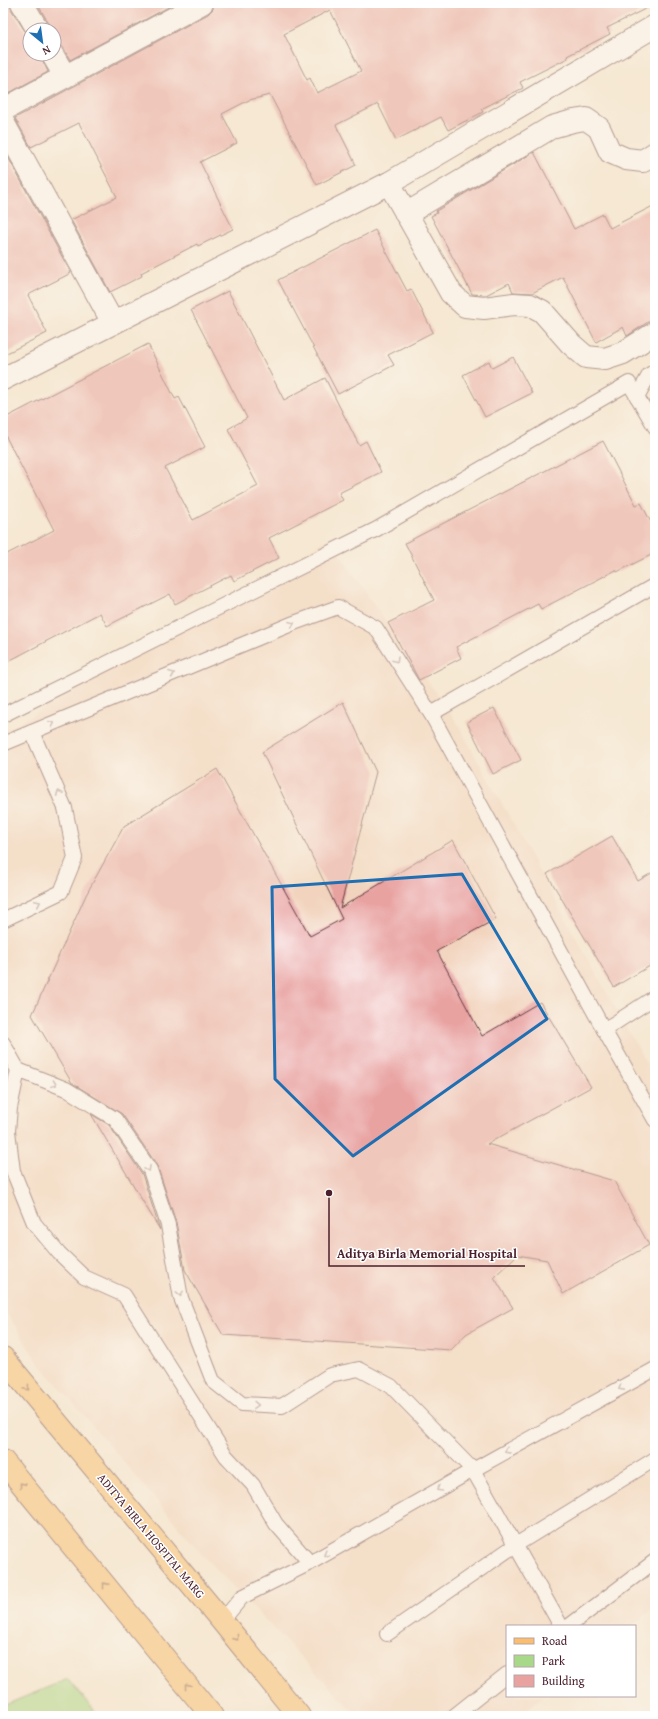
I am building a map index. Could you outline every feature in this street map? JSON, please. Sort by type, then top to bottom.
[{"type":"main road","name":"ADITYA BIRLA HOSPITAL MARG","points":[[3,1358],[299,1716]]},
{"type":"main road","points":[[3,1461],[212,1716]]},
{"type":"street","points":[[22,3],[33,22]]},
{"type":"street","points":[[3,110],[202,3]]},
{"type":"street","points":[[3,379],[389,183],[655,26]]},
{"type":"street","points":[[56,62],[64,76]]},
{"type":"street","points":[[406,214],[552,128],[573,121],[586,119],[599,128],[610,152],[626,159],[643,161],[655,153]]},
{"type":"street","points":[[3,122],[113,324]]},
{"type":"street","points":[[389,183],[452,293],[465,306],[484,308],[514,304],[530,304],[542,311],[571,344],[586,357],[605,360],[622,353],[655,333]]},
{"type":"lane","points":[[637,397],[649,376],[655,371]]},
{"type":"lane","points":[[3,715],[377,530],[629,383],[655,427]]},
{"type":"lane","points":[[431,714],[655,585]]},
{"type":"lane","points":[[3,744],[294,623],[338,607],[376,628],[431,714],[655,1120]]},
{"type":"lane","points":[[3,920],[61,892],[75,858],[65,808],[32,732]]},
{"type":"lane","points":[[604,1030],[655,997]]},
{"type":"lane","points":[[3,1043],[18,1070],[66,1089],[115,1119],[150,1170],[168,1225],[181,1298],[213,1381],[242,1404],[282,1406],[330,1375],[359,1369],[391,1386],[473,1470],[514,1546],[560,1625]]},
{"type":"lane","points":[[18,1070],[10,1108],[8,1131],[13,1171],[34,1222],[59,1253],[84,1276],[124,1295],[226,1456],[253,1485],[276,1524],[310,1563]]},
{"type":"lane","points":[[222,1621],[242,1597],[310,1563],[655,1369]]},
{"type":"lane","points":[[387,1634],[514,1546],[655,1459]]},
{"type":"lane","points":[[570,1625],[655,1561]]},
{"type":"lane","points":[[454,1716],[506,1675]]},
{"type":"highlighted area","points":[[462,874],[547,1019],[353,1156],[275,1079],[272,887]]},
{"type":"shaded area","points":[[329,539],[457,723],[655,1079],[655,1607],[633,1625],[506,1625],[506,1697],[543,1697],[519,1716],[358,1716],[208,1561],[37,1361],[3,1308],[3,732]]},
{"type":"green space","points":[[68,1679],[99,1716],[3,1716],[3,1706]]},
{"type":"building","points":[[3,3],[10,3],[11,9],[22,26],[22,62],[44,62],[48,72],[3,96]]},
{"type":"building","points":[[37,3],[176,3],[70,60],[62,46],[62,22],[48,22]]},
{"type":"building","points":[[214,3],[655,3],[607,28],[610,34],[567,56],[568,58],[520,82],[523,88],[481,109],[483,112],[448,130],[441,117],[396,140],[378,104],[336,125],[356,165],[317,185],[270,95],[249,100],[222,114],[237,143],[200,162],[233,229],[198,246],[197,244],[141,273],[142,276],[110,292],[71,220],[117,197],[79,123],[31,147],[15,118],[208,14],[213,9]],"holes":[[[330,10],[361,71],[317,93],[310,78],[307,80],[284,34]]]},
{"type":"building","points":[[3,148],[71,273],[28,295],[47,333],[3,355]]},
{"type":"building","points":[[534,152],[574,229],[603,214],[610,228],[655,205],[655,321],[648,322],[627,336],[623,327],[596,342],[563,277],[532,293],[513,292],[509,283],[486,295],[472,294],[431,216],[437,213],[436,211]]},
{"type":"building","points":[[375,230],[407,291],[411,289],[433,332],[388,355],[394,365],[338,394],[278,280]]},
{"type":"building","points":[[228,291],[284,400],[325,378],[359,445],[366,441],[381,472],[339,493],[343,500],[269,538],[279,558],[234,581],[231,575],[175,604],[170,594],[107,626],[100,613],[3,664],[3,556],[54,530],[3,431],[3,419],[148,344],[175,399],[179,397],[205,447],[165,468],[193,520],[258,486],[228,429],[247,418],[191,310]]},
{"type":"building","points":[[513,357],[532,393],[485,417],[463,375],[489,361],[492,368]]},
{"type":"building","points":[[603,441],[636,505],[641,503],[655,530],[655,553],[617,572],[616,570],[541,609],[538,604],[456,647],[461,658],[419,680],[388,623],[434,600],[405,543]]},
{"type":"building","points":[[343,702],[376,772],[340,908],[453,840],[496,919],[437,951],[482,1036],[540,1002],[591,1087],[487,1144],[614,1181],[649,1245],[563,1294],[547,1260],[517,1255],[494,1277],[513,1308],[466,1334],[451,1350],[223,1335],[185,1270],[176,1222],[157,1165],[122,1114],[72,1083],[32,1015],[86,895],[124,826],[217,769],[310,936],[342,919],[262,752]]},
{"type":"building","points":[[494,708],[521,760],[493,774],[467,722]]},
{"type":"building","points":[[612,836],[638,881],[655,871],[655,963],[614,987],[547,874]]},
{"type":"building","points":[[91,1114],[109,1125],[142,1174],[160,1230]]},
{"type":"place","name":"Aditya Birla Memorial Hospital","points":[[329,1193]]}]
